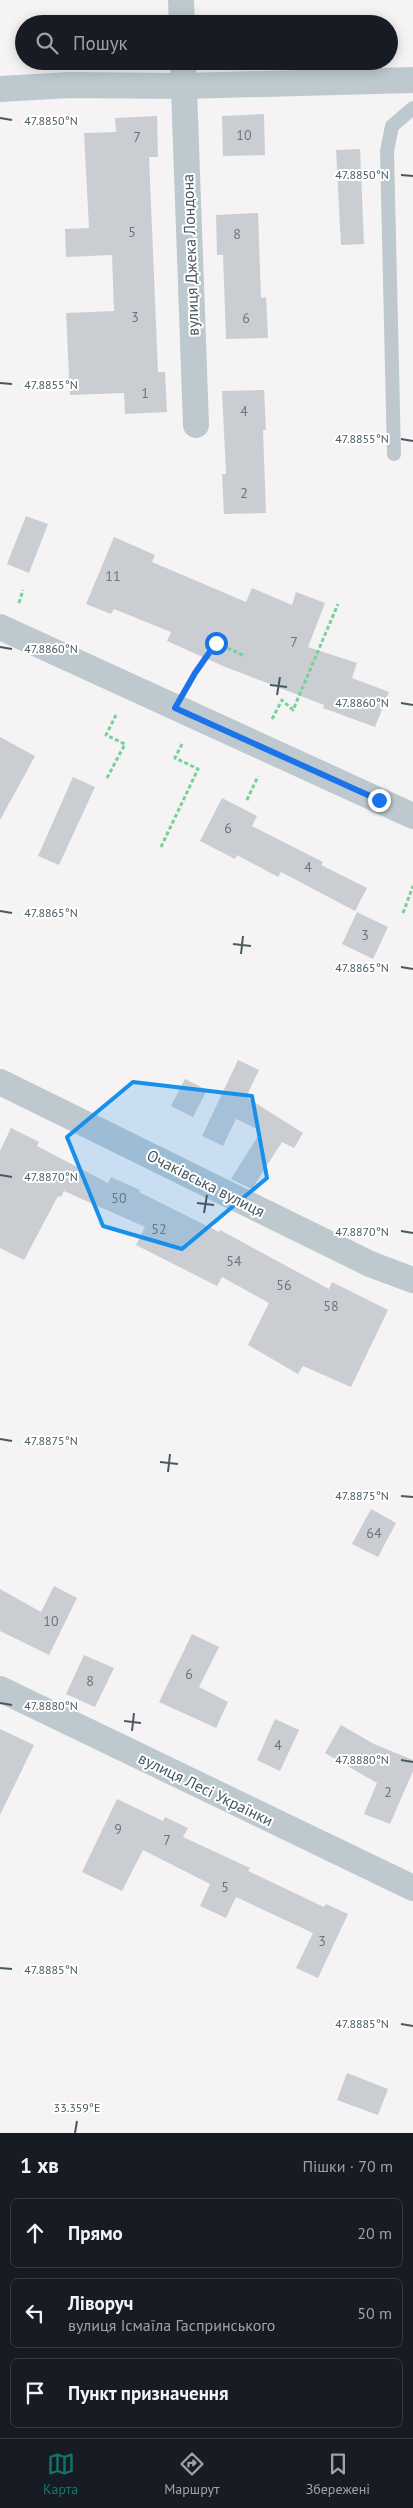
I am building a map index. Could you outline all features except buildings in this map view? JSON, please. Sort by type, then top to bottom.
[{"type":"street","points":[[181,0],[182,15]]},
{"type":"street","points":[[0,88],[69,85],[183,73],[413,80]]},
{"type":"street","name":"вулиця Джека Лондона","points":[[183,73],[196,425]]},
{"type":"street","points":[[0,627],[413,816]]},
{"type":"street","name":"Очаківська вулиця","points":[[0,1082],[370,1264],[413,1280]]},
{"type":"street","name":"вулиця Лесі Українки","points":[[0,1689],[413,1888]]},
{"type":"lane","points":[[394,454],[387,150],[392,126],[413,108]]},
{"type":"path","points":[[258,746],[282,700],[293,710],[338,604]]},
{"type":"path","points":[[161,848],[198,769],[175,758],[184,712],[195,673],[216,643],[245,656]]},
{"type":"path","points":[[107,778],[125,744],[106,734],[129,687]]},
{"type":"path","points":[[402,913],[413,886]]},
{"type":"highlighted area","points":[[133,1082],[252,1096],[267,1178],[182,1249],[103,1226],[67,1137]]},
{"type":"route","points":[[216,643],[195,673],[175,708],[379,800]]}]
